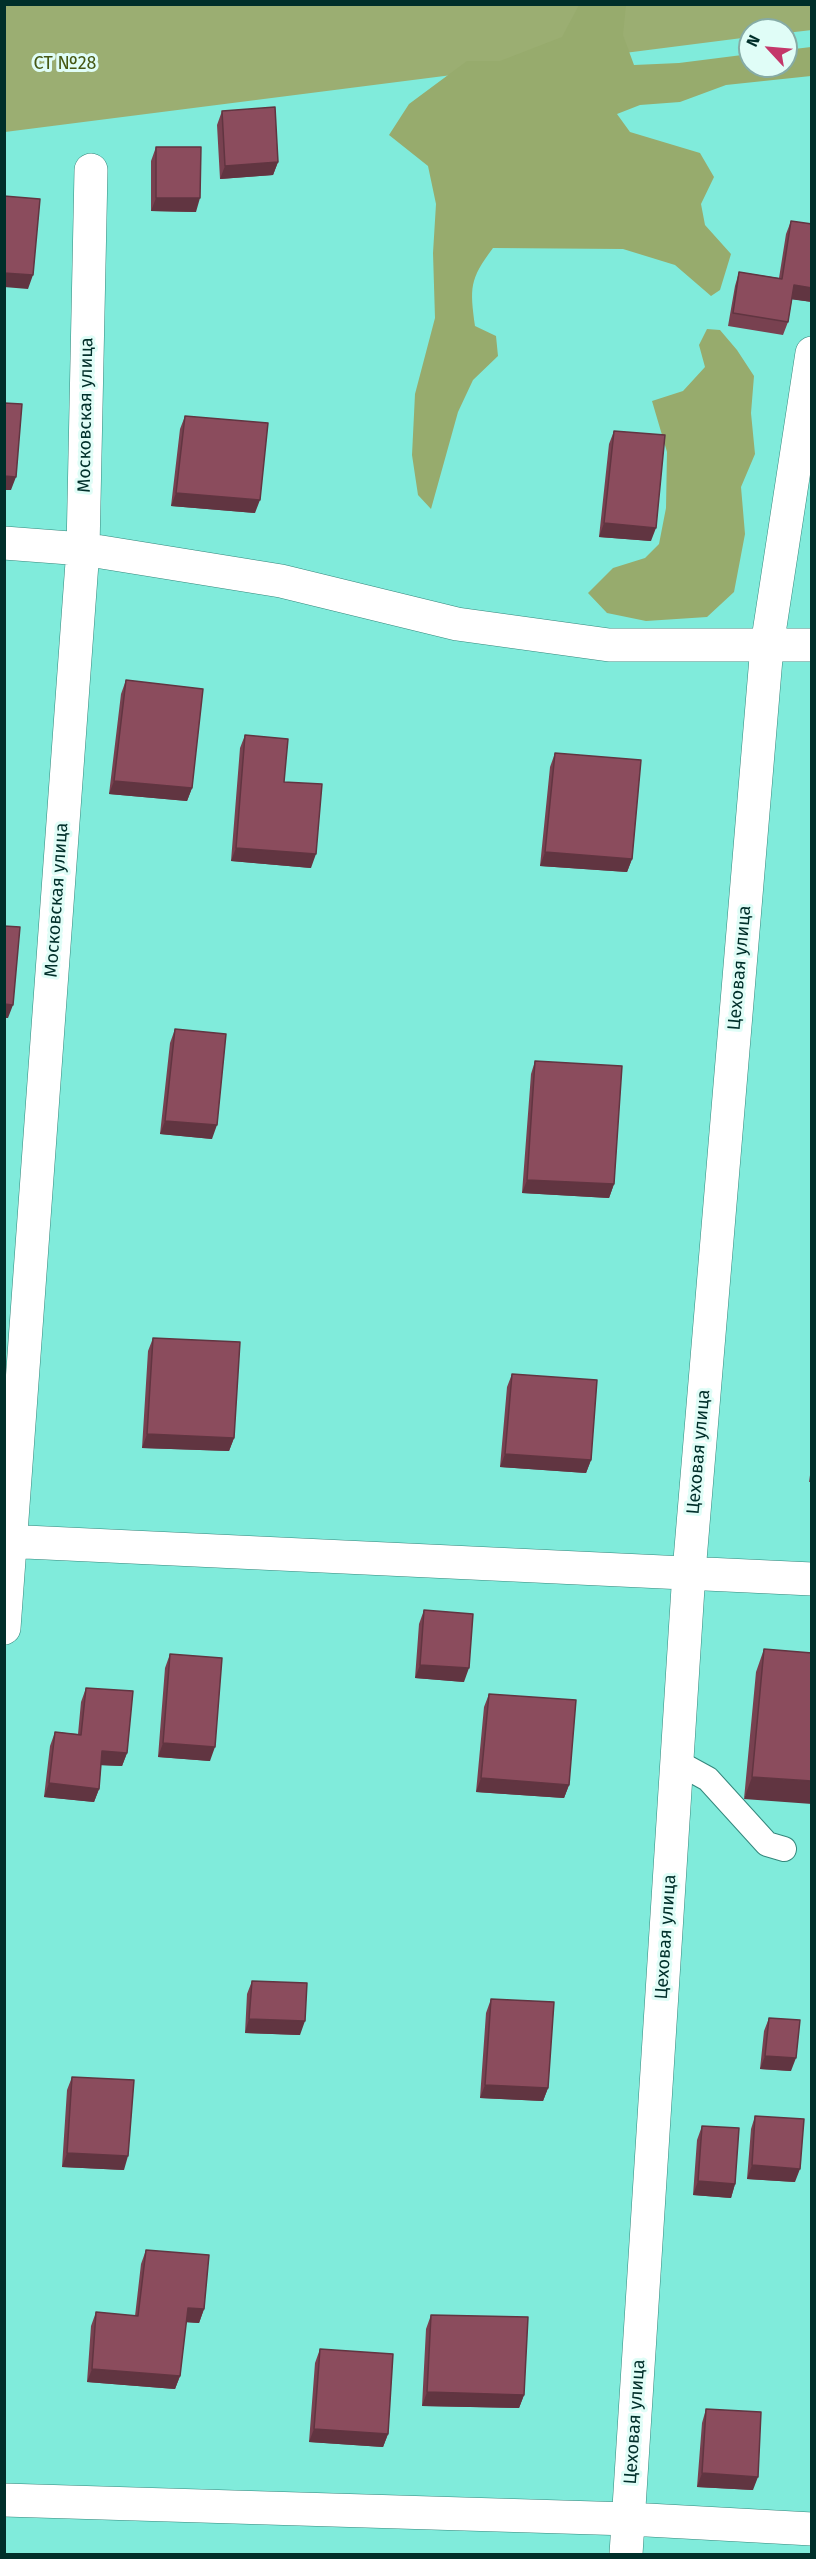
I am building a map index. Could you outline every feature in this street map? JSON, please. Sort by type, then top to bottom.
[{"type":"street","name":"Московская улица","points":[[4,1628],[7,1541],[83,549],[91,170]]},
{"type":"street","name":"Цеховая улица","points":[[626,2554],[689,1572],[767,646],[812,353]]},
{"type":"street","points":[[4,543],[83,549],[281,580],[457,624],[609,645],[812,645]]},
{"type":"street","points":[[7,1541],[812,1579]]},
{"type":"street","points":[[4,2500],[629,2519],[812,2529]]},
{"type":"lane","points":[[677,1762],[708,1779],[767,1844],[784,1849]]},
{"type":"green space","name":"СТ №28","points":[[811,4],[812,30],[798,32],[798,18],[738,18],[738,39],[5,132],[4,5]]},
{"type":"green space","points":[[579,5],[626,5],[623,35],[634,65],[679,63],[738,56],[738,78],[792,78],[726,85],[680,102],[640,105],[617,114],[630,132],[700,153],[714,177],[701,204],[705,225],[731,254],[720,290],[711,296],[675,265],[623,249],[493,248],[475,277],[472,302],[475,326],[496,336],[498,356],[473,380],[458,412],[431,509],[418,495],[412,455],[415,394],[435,318],[433,253],[436,204],[428,166],[389,135],[409,104],[467,61],[500,61],[562,37]]},
{"type":"green space","points":[[811,47],[811,76],[798,77],[798,49]]},
{"type":"green space","points":[[707,329],[720,330],[754,376],[751,413],[755,454],[741,487],[745,534],[734,592],[707,617],[646,621],[607,613],[588,593],[613,568],[645,558],[659,544],[666,508],[667,452],[652,401],[683,391],[705,367],[699,345]]},
{"type":"building","points":[[275,107],[278,162],[225,166],[222,111]]},
{"type":"building","points":[[156,147],[201,147],[200,198],[156,198]]},
{"type":"building","points":[[4,196],[40,199],[33,275],[4,273]]},
{"type":"building","points":[[791,221],[812,224],[812,288],[794,285],[788,322],[733,313],[739,272],[782,279]]},
{"type":"building","points":[[4,403],[22,404],[16,477],[4,476]]},
{"type":"building","points":[[185,416],[268,423],[260,500],[176,493]]},
{"type":"building","points":[[614,431],[665,435],[656,528],[604,523]]},
{"type":"building","points":[[126,680],[203,689],[192,788],[114,781]]},
{"type":"building","points":[[245,735],[288,739],[284,782],[322,784],[316,854],[236,848]]},
{"type":"building","points":[[555,753],[641,760],[632,859],[545,852]]},
{"type":"building","points":[[4,926],[20,927],[13,1005],[4,1004]]},
{"type":"building","points":[[175,1029],[226,1034],[217,1125],[165,1121]]},
{"type":"building","points":[[535,1061],[622,1066],[614,1184],[527,1180]]},
{"type":"building","points":[[153,1338],[240,1342],[234,1438],[147,1434]]},
{"type":"building","points":[[512,1374],[597,1380],[591,1460],[505,1454]]},
{"type":"building","points":[[424,1610],[473,1614],[469,1668],[420,1665]]},
{"type":"building","points":[[764,1649],[812,1653],[812,1781],[752,1777]]},
{"type":"building","points":[[170,1654],[222,1658],[215,1747],[163,1743]]},
{"type":"building","points":[[86,1688],[133,1691],[127,1753],[102,1751],[99,1789],[49,1783],[55,1732],[81,1735]]},
{"type":"building","points":[[489,1694],[576,1700],[569,1785],[481,1778]]},
{"type":"building","points":[[252,1981],[307,1983],[305,2021],[249,2019]]},
{"type":"building","points":[[491,1999],[554,2002],[548,2088],[485,2085]]},
{"type":"building","points":[[769,2018],[800,2020],[796,2058],[765,2056]]},
{"type":"building","points":[[72,2077],[134,2080],[128,2156],[67,2153]]},
{"type":"building","points":[[755,2116],[804,2119],[800,2169],[752,2165]]},
{"type":"building","points":[[702,2126],[739,2128],[735,2184],[698,2181]]},
{"type":"building","points":[[146,2250],[209,2255],[204,2309],[188,2308],[180,2376],[92,2369],[96,2312],[138,2316]]},
{"type":"building","points":[[431,2315],[528,2317],[524,2395],[427,2392]]},
{"type":"building","points":[[320,2349],[393,2354],[388,2434],[314,2429]]},
{"type":"building","points":[[706,2409],[761,2412],[758,2477],[702,2473]]}]
